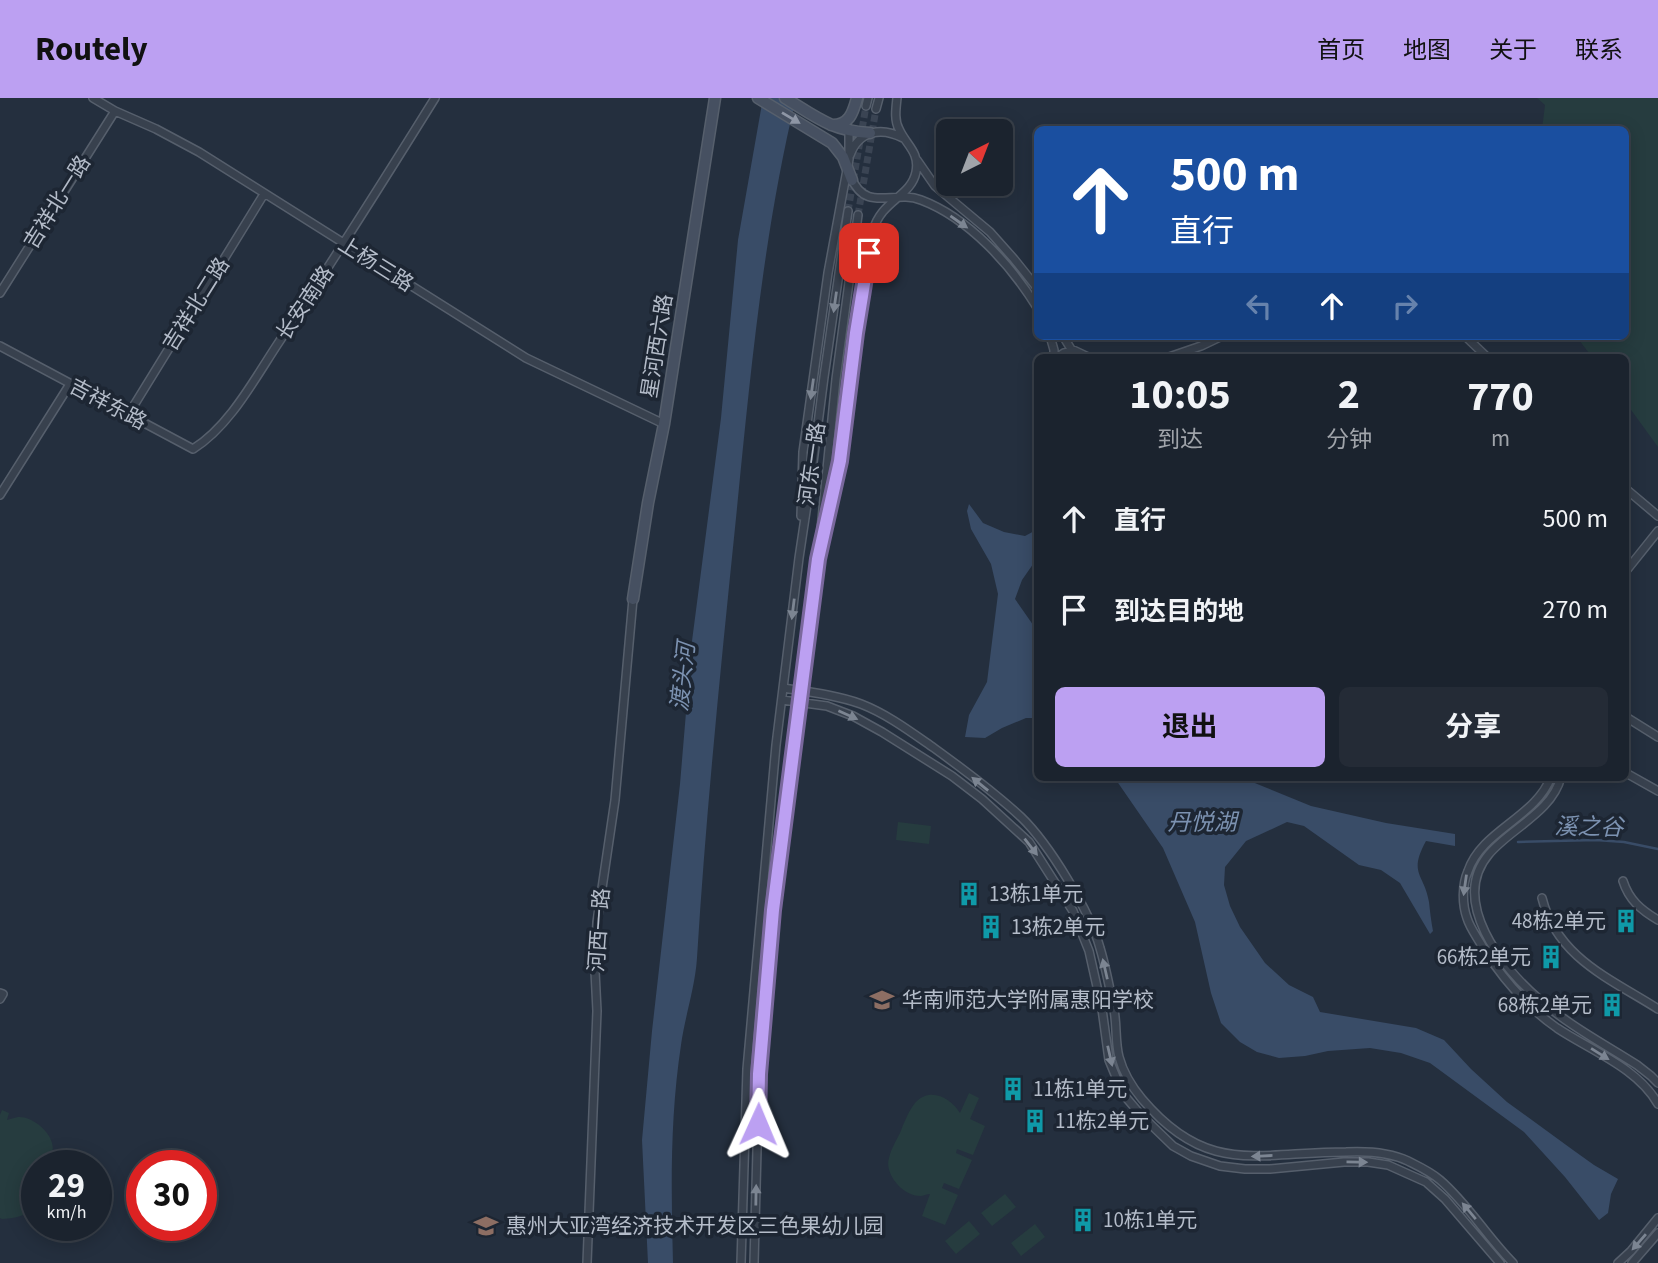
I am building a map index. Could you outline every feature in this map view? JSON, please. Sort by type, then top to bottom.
[{"type":"street","name":"上杨三路","points":[[93,98],[188,146],[526,358],[664,424]]},
{"type":"street","name":"长安南路","points":[[214,432],[230,415],[344,244],[435,98]]},
{"type":"street","name":"星河西六路","points":[[633,598],[664,424],[715,98]]},
{"type":"street","points":[[758,98],[825,138],[838,149],[848,163],[852,180],[866,196],[888,200],[898,196],[910,196],[941,209],[970,230],[1009,268],[1034,303]]},
{"type":"street","points":[[785,98],[829,125],[849,131],[882,131],[904,138]]},
{"type":"street","points":[[876,109],[879,98]]},
{"type":"street","points":[[897,98],[897,127],[935,187],[989,232],[1034,284]]},
{"type":"street","points":[[829,125],[841,125],[847,121],[862,100]]},
{"type":"street","points":[[801,541],[803,452],[828,273],[848,163],[849,131],[862,100]]},
{"type":"street","name":"吉祥北一路","points":[[0,293],[115,111]]},
{"type":"street","points":[[848,163],[860,139],[870,133]]},
{"type":"street","points":[[818,559],[840,461],[856,333],[872,235],[882,211],[907,190],[913,181],[917,170],[916,158]]},
{"type":"street","name":"吉祥北二路","points":[[128,415],[264,194]]},
{"type":"street","name":"河东一路","points":[[741,1263],[747,1069],[776,745],[801,541],[848,211]]},
{"type":"street","name":"河东一路","points":[[754,1263],[759,1074],[771,923],[801,702],[836,379],[858,215]]},
{"type":"street","points":[[1065,340],[1068,346],[1082,354]]},
{"type":"street","points":[[1178,354],[1214,340]]},
{"type":"street","points":[[1469,340],[1484,354]]},
{"type":"street","name":"吉祥东路","points":[[0,346],[192,449],[205,442],[214,432]]},
{"type":"street","points":[[1064,354],[1078,352]]},
{"type":"street","points":[[0,495],[70,384]]},
{"type":"street","points":[[1629,492],[1658,516]]},
{"type":"street","points":[[1629,567],[1658,531]]},
{"type":"street","name":"河西一路","points":[[587,1263],[597,1011],[597,922],[615,800],[633,598]]},
{"type":"street","points":[[783,688],[838,697],[862,705],[904,728],[947,757],[1022,818],[1075,893],[1100,946],[1115,1012],[1119,1057],[1130,1083],[1164,1122],[1183,1138],[1211,1151],[1238,1156],[1357,1152],[1384,1154],[1406,1160],[1438,1177],[1514,1263]]},
{"type":"street","points":[[782,700],[827,706],[853,716],[952,776],[982,799],[1028,842],[1077,921],[1088,951],[1102,1010],[1109,1060],[1123,1094],[1173,1146],[1191,1156],[1220,1166],[1245,1169],[1344,1162],[1388,1165],[1426,1182],[1445,1199],[1500,1263]]},
{"type":"street","points":[[1629,719],[1658,737]]},
{"type":"street","points":[[1629,775],[1658,791]]},
{"type":"street","points":[[1549,781],[1531,807],[1492,838],[1468,869],[1464,895],[1467,919],[1487,953],[1518,994],[1556,1027],[1636,1077],[1658,1104]]},
{"type":"street","points":[[1559,781],[1553,796],[1544,806],[1494,848],[1481,863],[1476,879],[1475,897],[1479,917],[1492,943],[1524,986],[1542,1002],[1636,1065],[1658,1083]]},
{"type":"street","points":[[1623,881],[1627,894],[1637,906],[1658,920]]},
{"type":"street","points":[[1542,898],[1547,916],[1558,935],[1575,954],[1600,974],[1658,1009]]},
{"type":"street","points":[[1618,1263],[1658,1218]]},
{"type":"street","points":[[1632,1263],[1658,1233]]},
{"type":"green space","points":[[1537,98],[1658,98],[1658,447],[1629,407],[1629,354],[1590,354],[1579,340],[1629,340],[1629,126],[1542,126],[1545,105]]},
{"type":"green space","points":[[898,822],[931,826],[929,844],[896,840]]},
{"type":"green space","points":[[969,1093],[979,1098],[970,1119],[985,1126],[973,1155],[957,1149],[956,1153],[972,1160],[959,1189],[944,1183],[942,1188],[958,1195],[945,1225],[922,1216],[930,1194],[914,1195],[901,1188],[889,1171],[889,1158],[908,1114],[921,1098],[927,1095],[940,1096],[960,1113]]},
{"type":"green space","points":[[2,1110],[9,1113],[7,1120],[23,1117],[39,1125],[50,1138],[53,1149],[21,1150],[21,1216],[15,1218],[0,1218]]},
{"type":"green space","points":[[1005,1194],[1016,1207],[992,1226],[981,1213]]},
{"type":"green space","points":[[969,1221],[980,1234],[956,1254],[945,1241]]},
{"type":"green space","points":[[1035,1224],[1045,1237],[1021,1256],[1011,1243]]},
{"type":"water","points":[[763,98],[796,98],[775,201],[759,306],[714,738],[696,969],[677,1072],[673,1126],[673,1263],[648,1263],[642,1140],[652,1031],[680,784],[692,641],[721,418],[738,240]]},
{"type":"water","points":[[969,504],[983,523],[1004,532],[1025,536],[1034,531],[1034,563],[1022,580],[1015,599],[1034,626],[1034,718],[1026,718],[985,738],[965,737],[969,715],[987,682],[998,594],[991,564],[971,529],[967,511]]},
{"type":"water","name":"丹悦湖","points":[[1117,781],[1250,781],[1311,806],[1386,823],[1455,834],[1455,846],[1426,841],[1418,860],[1419,873],[1429,902],[1433,931],[1430,934],[1400,883],[1381,870],[1359,865],[1304,826],[1287,822],[1246,841],[1225,867],[1224,885],[1240,927],[1265,963],[1289,985],[1313,997],[1320,1012],[1416,1028],[1444,1040],[1507,1102],[1594,1165],[1618,1179],[1611,1194],[1608,1213],[1599,1220],[1524,1132],[1430,1063],[1401,1053],[1370,1048],[1279,1058],[1257,1052],[1240,1042],[1221,1023],[1211,993],[1195,922],[1163,848]]},
{"type":"waterway","name":"溪之谷","points":[[1518,842],[1596,840],[1658,849]]},
{"type":"tunnel","points":[[848,211],[866,106]]},
{"type":"tunnel","points":[[858,215],[876,109]]},
{"type":"place","name":"13栋1单元","points":[[969,894]]},
{"type":"place","name":"48栋2单元","points":[[1626,921]]},
{"type":"place","name":"13栋2单元","points":[[991,927]]},
{"type":"place","name":"66栋2单元","points":[[1551,957]]},
{"type":"place","name":"华南师范大学附属惠阳学校","points":[[882,1000]]},
{"type":"place","name":"68栋2单元","points":[[1612,1005]]},
{"type":"place","name":"11栋1单元","points":[[1013,1089]]},
{"type":"place","name":"11栋2单元","points":[[1035,1121]]},
{"type":"place","name":"10栋1单元","points":[[1083,1220]]},
{"type":"place","name":"惠州大亚湾经济技术开发区三色果幼儿园","points":[[486,1226]]},
{"type":"route","points":[[758,1124],[759,1074],[773,910],[818,559],[836,485],[869,253]]},
{"type":"water label","name":"渡头河","points":[[683,677]]}]
